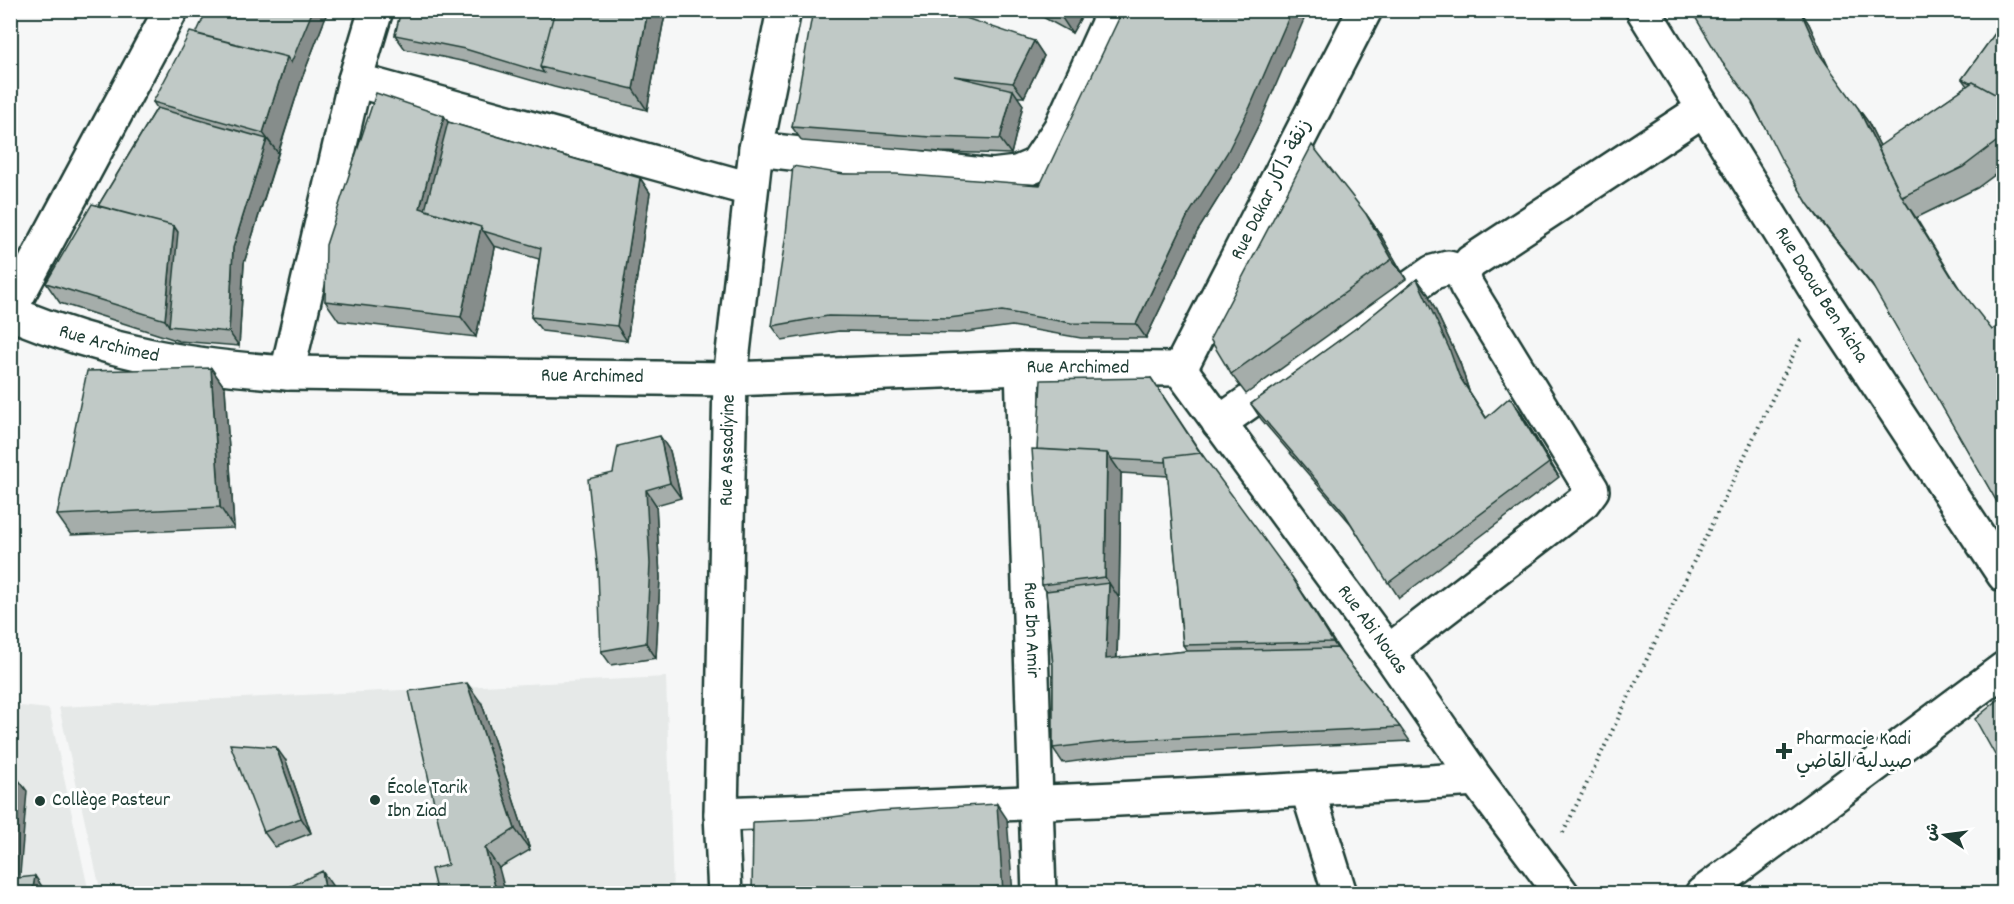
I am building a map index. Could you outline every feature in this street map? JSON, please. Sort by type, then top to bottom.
[{"type":"street","points":[[10,311],[171,10]]},
{"type":"street","points":[[287,373],[356,80],[376,10]]},
{"type":"street","name":"Rue Assadiyine","points":[[725,894],[721,814],[730,379],[750,189],[784,10]]},
{"type":"street","points":[[756,149],[991,176],[1017,173],[1036,165],[1060,129],[1114,10]]},
{"type":"street","name":"Rue Dakar زنقة داكار","points":[[1180,369],[1365,10]]},
{"type":"street","name":"Rue Daoud Ben Aicha","points":[[1643,10],[1821,298],[2004,575]]},
{"type":"street","points":[[356,80],[750,189]]},
{"type":"street","points":[[1463,272],[1471,262],[1704,109]]},
{"type":"street","points":[[1219,423],[1433,272],[1448,268],[1463,272]]},
{"type":"street","points":[[1388,652],[1583,502],[1593,490],[1466,285],[1463,272]]},
{"type":"street","name":"Rue Archimed","points":[[10,311],[67,336],[149,357],[224,369],[287,373],[730,379],[1022,368],[1180,369]]},
{"type":"street","name":"Rue Ibn Amir","points":[[1022,368],[1039,894]]},
{"type":"street","name":"Rue Abi Nouas","points":[[1180,369],[1388,652],[1476,779],[1553,882]]},
{"type":"street","points":[[1702,894],[2004,669]]},
{"type":"street","points":[[721,814],[1308,791],[1476,779]]},
{"type":"street","points":[[1308,791],[1340,894]]},
{"type":"path","points":[[1553,882],[1821,298]]},
{"type":"shaded area","name":"École Tarik Ibn Ziad","points":[[666,677],[673,893],[101,893],[59,707]]},
{"type":"shaded area","name":"Collège Pasteur","points":[[11,705],[49,709],[89,893],[11,894]]},
{"type":"building","points":[[207,10],[313,10],[291,63],[287,57],[196,34]]},
{"type":"building","points":[[401,10],[555,10],[540,67],[544,73],[465,49],[395,35]]},
{"type":"building","points":[[555,10],[648,10],[633,89],[540,67]]},
{"type":"building","points":[[813,10],[933,10],[960,16],[1034,41],[1013,83],[954,76],[1013,90],[1000,139],[931,137],[792,127]]},
{"type":"building","points":[[1047,10],[1066,10],[1062,18]]},
{"type":"building","points":[[1123,10],[1292,10],[1250,107],[1227,153],[1187,217],[1136,324],[1071,323],[1002,311],[949,318],[828,316],[772,326],[786,234],[793,166],[844,174],[896,174],[1040,185]]},
{"type":"building","points":[[1691,10],[1800,10],[1820,55],[1858,108],[1902,197],[1956,284],[1992,330],[2004,322],[2004,514],[1872,285],[1808,204],[1781,159],[1752,102],[1722,62]]},
{"type":"building","points":[[2004,21],[2004,99],[1973,82],[1962,79]]},
{"type":"building","points":[[190,32],[287,57],[263,133],[153,102]]},
{"type":"building","points":[[1973,82],[2004,99],[2004,136],[1963,167],[1902,197],[1878,147]]},
{"type":"building","points":[[376,93],[444,116],[420,208],[481,227],[461,317],[325,301],[326,245]]},
{"type":"building","points":[[157,108],[267,139],[233,248],[229,332],[169,326],[178,232],[174,226],[98,206]]},
{"type":"building","points":[[448,122],[640,178],[617,326],[531,317],[541,248],[483,231],[481,227],[425,210]]},
{"type":"building","points":[[1312,145],[1366,214],[1392,259],[1231,374],[1210,339]]},
{"type":"building","points":[[92,204],[174,226],[165,320],[46,283]]},
{"type":"building","points":[[1417,279],[1449,348],[1459,376],[1486,418],[1510,397],[1549,463],[1388,583],[1345,514],[1251,404],[1359,326]]},
{"type":"building","points":[[211,368],[220,507],[57,515],[87,371]]},
{"type":"building","points":[[1151,378],[1200,453],[1166,457],[1166,462],[1111,459],[1107,453],[1037,449],[1041,380]]},
{"type":"building","points":[[660,436],[670,483],[646,490],[650,564],[646,643],[601,651],[598,572],[588,479],[613,473],[618,446]]},
{"type":"building","points":[[1032,449],[1107,453],[1105,577],[1042,585]]},
{"type":"building","points":[[1201,453],[1292,577],[1333,642],[1183,645],[1166,457]]},
{"type":"building","points":[[1109,583],[1106,659],[1187,651],[1337,648],[1400,727],[1113,741],[1053,748],[1053,665],[1046,591]]},
{"type":"building","points":[[467,683],[515,829],[485,848],[497,894],[437,894],[431,869],[448,865],[409,691]]},
{"type":"building","points":[[2004,695],[2004,771],[1975,719]]},
{"type":"building","points":[[230,744],[276,747],[301,818],[264,832]]},
{"type":"building","points":[[997,804],[1003,892],[999,887],[919,894],[752,894],[753,822]]},
{"type":"building","points":[[322,871],[326,894],[275,894]]},
{"type":"building","points":[[35,876],[32,894],[10,894],[10,879]]},
{"type":"building","points":[[999,887],[999,894],[919,894]]},
{"type":"place","name":"Pharmacie Kadi صيدلية القاضي","points":[[1784,751]]},
{"type":"place","name":"École Tarik Ibn Ziad","points":[[375,800]]},
{"type":"place","name":"Collège Pasteur","points":[[40,801]]}]
